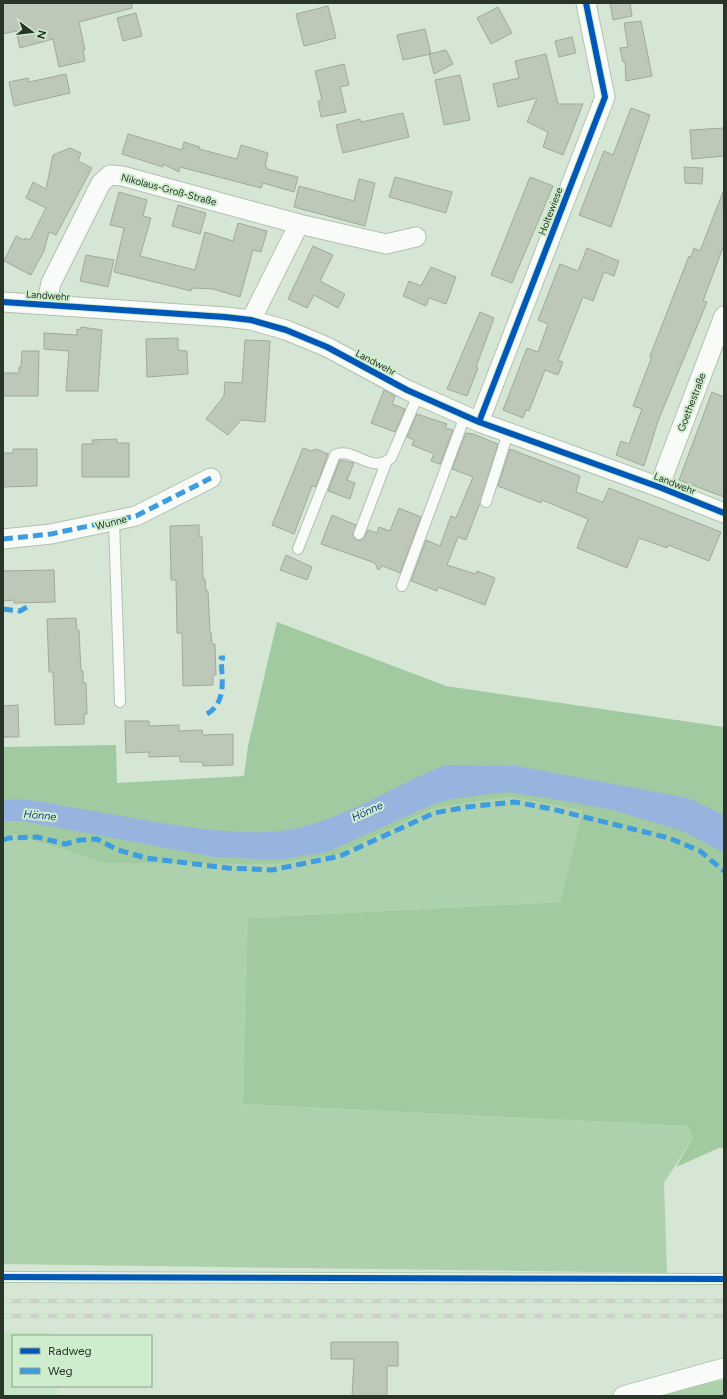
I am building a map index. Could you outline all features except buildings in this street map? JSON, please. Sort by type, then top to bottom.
[{"type":"street","name":"Holtewiese","points":[[472,419],[604,97],[586,3]]},
{"type":"street","name":"Nikolaus-Groß-Straße","points":[[46,305],[51,283],[101,183],[110,175],[122,176],[299,224],[386,244],[416,237]]},
{"type":"street","points":[[251,320],[299,224]]},
{"type":"street","name":"Landwehr","points":[[3,302],[251,320],[286,330],[327,347],[418,395],[472,419],[659,487],[724,513]]},
{"type":"street","name":"Goethestraße","points":[[659,487],[724,316]]},
{"type":"street","name":"Wunne","points":[[3,539],[51,534],[136,516],[211,478]]},
{"type":"street","points":[[623,1396],[724,1368]]},
{"type":"lane","points":[[358,534],[386,463],[391,458],[418,395]]},
{"type":"lane","points":[[402,586],[472,419]]},
{"type":"lane","points":[[486,502],[508,433]]},
{"type":"lane","points":[[298,549],[335,455],[342,453],[377,464],[386,463]]},
{"type":"lane","points":[[114,521],[120,702]]},
{"type":"lane","points":[[3,1277],[724,1279]]},
{"type":"shaded area","points":[[277,622],[446,686],[724,727],[724,1148],[719,1148],[676,1167],[693,1138],[688,1126],[243,1104],[248,918],[560,902],[583,810],[508,797],[434,808],[338,854],[273,864],[104,863],[14,834],[3,837],[3,747],[116,745],[117,783],[244,776],[248,746]]},
{"type":"shaded area","points":[[508,797],[584,810],[560,902],[249,918],[243,1104],[688,1126],[693,1138],[664,1183],[667,1273],[3,1264],[3,837],[14,834],[104,863],[338,854],[434,808]]},
{"type":"shaded area","points":[[3,1332],[49,1332],[49,1335],[12,1335],[12,1387],[56,1387],[58,1396],[3,1396]]},
{"type":"shaded area","points":[[724,1380],[724,1396],[646,1396],[676,1387]]},
{"type":"water","name":"Hönne","points":[[445,765],[517,766],[688,798],[724,815],[724,853],[685,832],[613,810],[506,792],[451,799],[434,804],[327,852],[277,860],[214,857],[22,821],[3,821],[3,800],[13,799],[42,802],[150,821],[220,831],[267,832],[313,824],[336,816]]},
{"type":"railway","points":[[3,1301],[724,1301]]},
{"type":"railway","points":[[3,1316],[724,1316]]},
{"type":"marked path","points":[[3,539],[51,534],[136,516],[211,478]]},
{"type":"marked path","points":[[3,609],[20,611],[27,607]]},
{"type":"marked path","points":[[207,714],[218,703],[220,697],[222,689],[221,658],[225,658]]},
{"type":"marked path","points":[[3,840],[9,838],[37,837],[65,844],[80,840],[97,839],[118,850],[146,858],[228,868],[272,870],[340,856],[434,813],[467,807],[515,802],[552,809],[669,838],[700,851],[724,871]]},
{"type":"cycle path","points":[[479,422],[605,97],[586,3]]},
{"type":"cycle path","points":[[3,302],[225,317],[251,320],[286,330],[327,347],[407,390],[479,422],[659,487],[724,513]]},
{"type":"cycle path","points":[[3,1277],[724,1279]]}]
